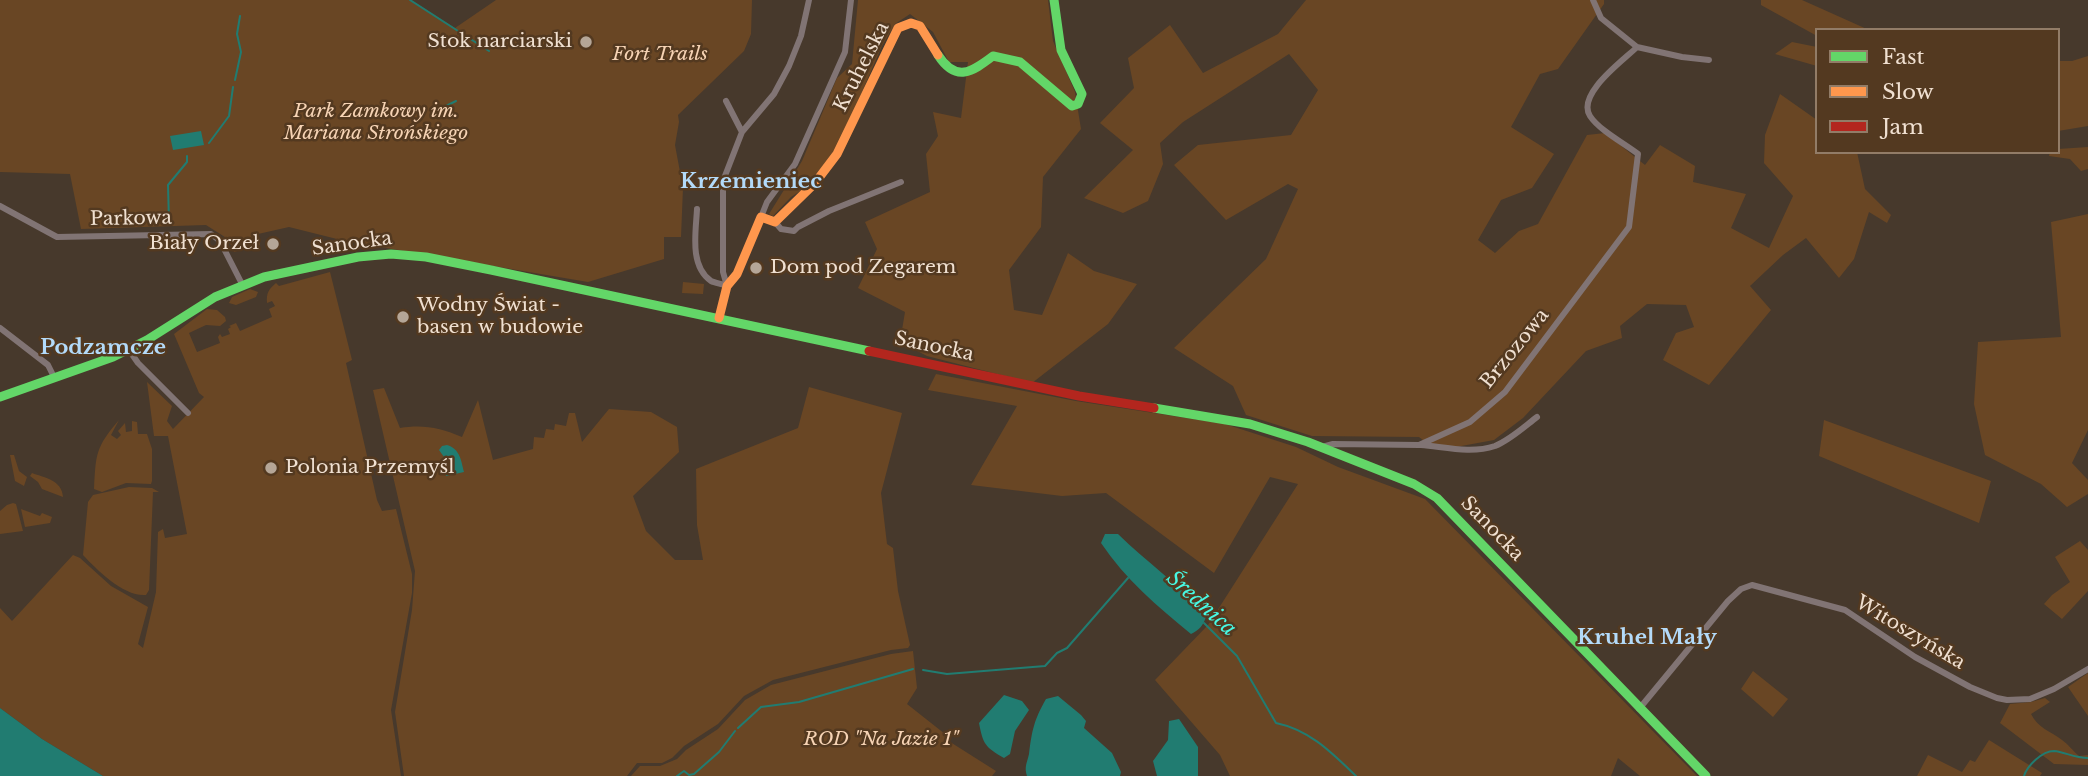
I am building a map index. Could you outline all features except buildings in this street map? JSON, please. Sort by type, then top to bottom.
[{"type":"main road","name":"Kruhelska","points":[[719,318],[727,286],[737,274],[768,220],[816,183],[837,154],[872,87],[898,28],[904,23],[912,22],[921,26],[946,68],[964,73],[972,71],[993,56],[1020,62],[1072,106],[1078,104],[1082,94],[1061,50],[1054,0]]},
{"type":"main road","name":"Sanocka","points":[[0,397],[129,349],[201,305],[242,284],[337,261],[391,254],[426,257],[491,270],[1079,396],[1250,424],[1322,447],[1414,484],[1437,498],[1706,776]]},
{"type":"street","points":[[727,286],[723,272],[723,181],[742,132],[766,104],[789,66],[801,36],[809,0]]},
{"type":"street","points":[[851,0],[845,52],[795,164],[767,202],[768,220],[781,229],[794,231],[829,211],[901,182]]},
{"type":"street","points":[[1593,0],[1601,18],[1637,47],[1709,60]]},
{"type":"street","name":"Brzozowa","points":[[1322,447],[1333,444],[1419,445],[1470,422],[1513,381],[1629,227],[1638,154],[1597,124],[1588,108],[1592,93],[1602,80],[1637,47]]},
{"type":"street","points":[[726,101],[742,132]]},
{"type":"street","name":"Parkowa","points":[[0,206],[57,237],[211,234],[220,242],[242,284]]},
{"type":"street","points":[[697,209],[698,263],[711,281],[727,286]]},
{"type":"street","points":[[0,328],[48,365],[54,377]]},
{"type":"street","points":[[129,349],[138,363],[188,413]]},
{"type":"street","points":[[1419,445],[1472,450],[1495,446],[1537,417]]},
{"type":"street","name":"Witoszyńska","points":[[1639,709],[1728,601],[1741,589],[1752,585],[1846,610],[1915,657],[1970,687],[1997,698],[2030,699],[2054,689],[2088,669]]},
{"type":"green space","name":"Park Zamkowy im. Mariana Strońskiego","points":[[0,0],[411,0],[455,28],[496,0],[752,0],[751,34],[744,51],[678,115],[675,145],[683,188],[681,237],[664,237],[664,259],[588,282],[345,241],[289,227],[258,234],[260,245],[234,252],[228,239],[206,225],[81,229],[70,174],[0,172]]},
{"type":"green space","points":[[858,0],[1048,0],[1053,41],[1075,92],[1081,129],[1043,177],[1041,227],[1009,270],[1014,310],[1042,315],[1068,253],[1094,271],[1137,284],[1108,324],[1032,383],[927,356],[900,342],[905,312],[858,288],[877,249],[865,222],[930,192],[926,154],[938,136],[933,112],[961,118],[968,62],[949,62],[933,32],[910,14],[895,24],[882,46],[831,156],[802,190],[791,197],[773,216],[769,214],[802,161],[837,78],[852,64]]},
{"type":"green space","points":[[1306,0],[1604,0],[1604,4],[1558,69],[1540,74],[1511,127],[1554,154],[1532,188],[1501,200],[1478,240],[1495,253],[1519,231],[1538,224],[1587,135],[1605,133],[1645,165],[1660,145],[1695,166],[1693,182],[1746,194],[1731,228],[1769,248],[1793,196],[1764,163],[1765,135],[1780,94],[1815,119],[1815,154],[1857,154],[1865,189],[1891,215],[1887,223],[1869,212],[1854,259],[1839,278],[1806,238],[1783,255],[1750,286],[1771,310],[1709,385],[1663,360],[1676,333],[1694,327],[1686,305],[1647,304],[1620,326],[1622,338],[1586,351],[1523,418],[1494,440],[1456,447],[1428,444],[1419,437],[1312,436],[1246,415],[1233,386],[1174,348],[1266,259],[1298,189],[1288,184],[1226,220],[1174,165],[1198,145],[1291,135],[1318,90],[1289,54],[1183,122],[1160,143],[1163,164],[1148,201],[1123,213],[1084,198],[1133,150],[1100,123],[1134,88],[1128,58],[1170,25],[1203,73],[1278,34]]},
{"type":"green space","points":[[1761,0],[1802,0],[1865,28],[1815,28],[1815,35],[1761,5]]},
{"type":"green space","points":[[1792,42],[1815,47],[1815,65],[1775,54]]},
{"type":"green space","points":[[2088,56],[2088,126],[2060,131],[2060,61],[2072,61]]},
{"type":"green space","points":[[2088,147],[2088,169],[2081,171],[2070,159],[2049,156],[2060,154],[2060,149]]},
{"type":"green space","points":[[2088,214],[2088,430],[2072,463],[2088,480],[2088,494],[2067,507],[2041,484],[1985,455],[1974,404],[1978,342],[2061,337],[2051,222]]},
{"type":"green space","points":[[330,272],[352,360],[346,363],[377,500],[382,511],[396,509],[412,574],[412,593],[391,710],[401,776],[103,776],[42,739],[0,708],[0,608],[12,621],[73,555],[80,558],[111,586],[148,607],[138,644],[143,648],[156,592],[158,532],[163,529],[165,538],[187,534],[168,436],[154,436],[147,382],[172,406],[167,421],[173,429],[204,397],[199,393],[174,334],[207,309],[217,310],[226,321],[220,326],[206,325],[189,333],[197,352],[220,343],[220,334],[222,337],[230,334],[229,326],[236,323],[240,331],[272,317],[269,309],[275,306],[272,301],[267,303],[267,296],[276,283],[279,286]]},
{"type":"green space","points":[[683,282],[704,284],[703,294],[682,293]]},
{"type":"green space","points":[[250,289],[258,292],[256,297],[236,305],[229,303],[232,297]]},
{"type":"green space","points":[[936,374],[1076,401],[1225,424],[1296,447],[1338,467],[1425,499],[1697,776],[1640,776],[1618,758],[1611,776],[1230,776],[1220,755],[1155,680],[1208,625],[1298,484],[1270,477],[1214,573],[1106,493],[1062,496],[971,485],[1017,406],[928,390]]},
{"type":"green space","points":[[809,387],[902,413],[881,493],[887,544],[893,548],[898,591],[910,645],[908,648],[773,680],[744,696],[718,724],[684,746],[672,758],[662,763],[637,763],[627,776],[404,776],[395,712],[412,610],[415,571],[373,390],[384,388],[400,428],[432,428],[462,437],[478,400],[493,460],[533,449],[534,437],[544,438],[546,429],[554,430],[555,424],[566,426],[569,413],[575,413],[582,442],[609,409],[651,412],[677,427],[679,452],[633,496],[646,531],[675,560],[703,560],[697,525],[696,469],[798,428]]},
{"type":"green space","points":[[119,420],[111,435],[117,439],[121,435],[118,431],[125,423],[126,432],[132,431],[132,421],[137,422],[138,434],[147,434],[152,449],[152,481],[151,484],[126,483],[102,492],[94,489],[96,459],[105,438]]},
{"type":"green space","points":[[1824,420],[1991,481],[1979,523],[1819,456]]},
{"type":"green space","points":[[10,455],[14,455],[19,471],[27,477],[24,486],[15,481]]},
{"type":"green space","points":[[32,473],[56,483],[63,497],[42,489],[30,476]]},
{"type":"green space","points":[[129,487],[152,488],[159,492],[153,492],[149,590],[146,595],[129,592],[120,587],[83,555],[88,502],[93,495]]},
{"type":"green space","points":[[13,503],[16,504],[23,531],[0,534],[0,511]]},
{"type":"green space","points":[[21,509],[52,517],[50,523],[25,527]]},
{"type":"green space","points":[[2080,541],[2088,550],[2088,591],[2062,619],[2044,604],[2070,582],[2055,557]]},
{"type":"green space","name":"ROD \"Na Jazie 1\"","points":[[913,651],[917,688],[907,704],[945,734],[947,740],[996,771],[992,776],[631,776],[640,766],[660,766],[677,759],[718,729],[745,700],[771,685],[891,654]]},
{"type":"green space","points":[[1753,671],[1788,699],[1773,717],[1741,689]]},
{"type":"green space","points":[[2088,673],[2088,716],[2068,687]]},
{"type":"green space","points":[[2045,698],[2050,702],[2031,714],[2034,719],[2079,756],[2088,755],[2088,765],[2054,764],[2000,723],[2010,704]]},
{"type":"green space","points":[[1989,740],[2042,773],[2040,776],[1917,776],[1928,755],[1962,772],[1970,760],[1975,762]]},
{"type":"water","points":[[201,131],[204,145],[173,150],[170,136]]},
{"type":"water","points":[[447,445],[457,452],[464,472],[446,476],[444,457],[439,450]]},
{"type":"water","points":[[1105,534],[1118,534],[1196,605],[1206,616],[1199,629],[1191,634],[1131,580],[1101,543]]},
{"type":"water","points":[[1004,695],[1022,701],[1029,710],[1015,731],[1010,754],[1004,758],[986,744],[979,723]]},
{"type":"water","points":[[1058,696],[1081,715],[1086,721],[1084,728],[1112,753],[1121,772],[1120,776],[1027,776],[1026,765],[1036,719],[1046,699]]},
{"type":"water","points":[[0,708],[42,739],[103,776],[0,776]]},
{"type":"water","points":[[1179,719],[1198,747],[1198,776],[1157,776],[1153,761],[1168,740],[1169,721]]},
{"type":"waterway","points":[[410,0],[489,51]]},
{"type":"waterway","points":[[235,80],[241,52],[237,34],[240,16]]},
{"type":"waterway","points":[[209,143],[229,116],[233,87]]},
{"type":"waterway","points":[[432,113],[456,101]]},
{"type":"waterway","points":[[169,222],[168,185],[187,162],[187,156]]},
{"type":"waterway","name":"Średnica","points":[[923,670],[947,674],[1045,666],[1057,653],[1067,648],[1128,578]]},
{"type":"waterway","name":"Średnica","points":[[1204,623],[1237,656],[1276,723],[1310,737],[1356,776]]},
{"type":"waterway","name":"Średnica","points":[[738,728],[761,707],[799,702],[913,669]]},
{"type":"waterway","name":"Średnica","points":[[677,776],[684,771],[689,775],[694,774],[719,752],[735,731]]},
{"type":"waterway","name":"Średnica","points":[[2024,776],[2036,760],[2049,752],[2088,758]]},
{"type":"traffic: fast","points":[[938,55],[945,64],[958,72],[978,67],[993,56],[1020,62],[1072,106],[1078,104],[1082,94],[1061,50],[1054,0]]},
{"type":"traffic: fast","points":[[0,397],[113,357],[147,340],[215,297],[264,277],[358,257],[391,254],[426,257],[491,270],[869,351]]},
{"type":"traffic: fast","points":[[1154,408],[1250,424],[1308,442],[1414,484],[1437,498],[1706,776]]},
{"type":"traffic: slow","points":[[719,318],[727,286],[737,274],[761,217],[775,222],[815,183],[837,154],[898,28],[911,23],[920,26],[938,55]]},
{"type":"traffic: jam","points":[[869,351],[1079,396],[1154,408]]},
{"type":"place","name":"Stok narciarski","points":[[586,42]]},
{"type":"place","name":"Biały Orzeł","points":[[273,244]]},
{"type":"place","name":"Dom pod Zegarem","points":[[756,268]]},
{"type":"place","name":"Wodny Świat - basen w budowie","points":[[403,317]]},
{"type":"place","name":"Polonia Przemyśl","points":[[271,468]]},
{"type":"district","name":"Krzemieniec","points":[[751,182]]},
{"type":"district","name":"Podzamcze","points":[[103,348]]},
{"type":"district","name":"Kruhel Mały","points":[[1647,638]]},
{"type":"park label","name":"Fort Trails","points":[[660,55]]}]
